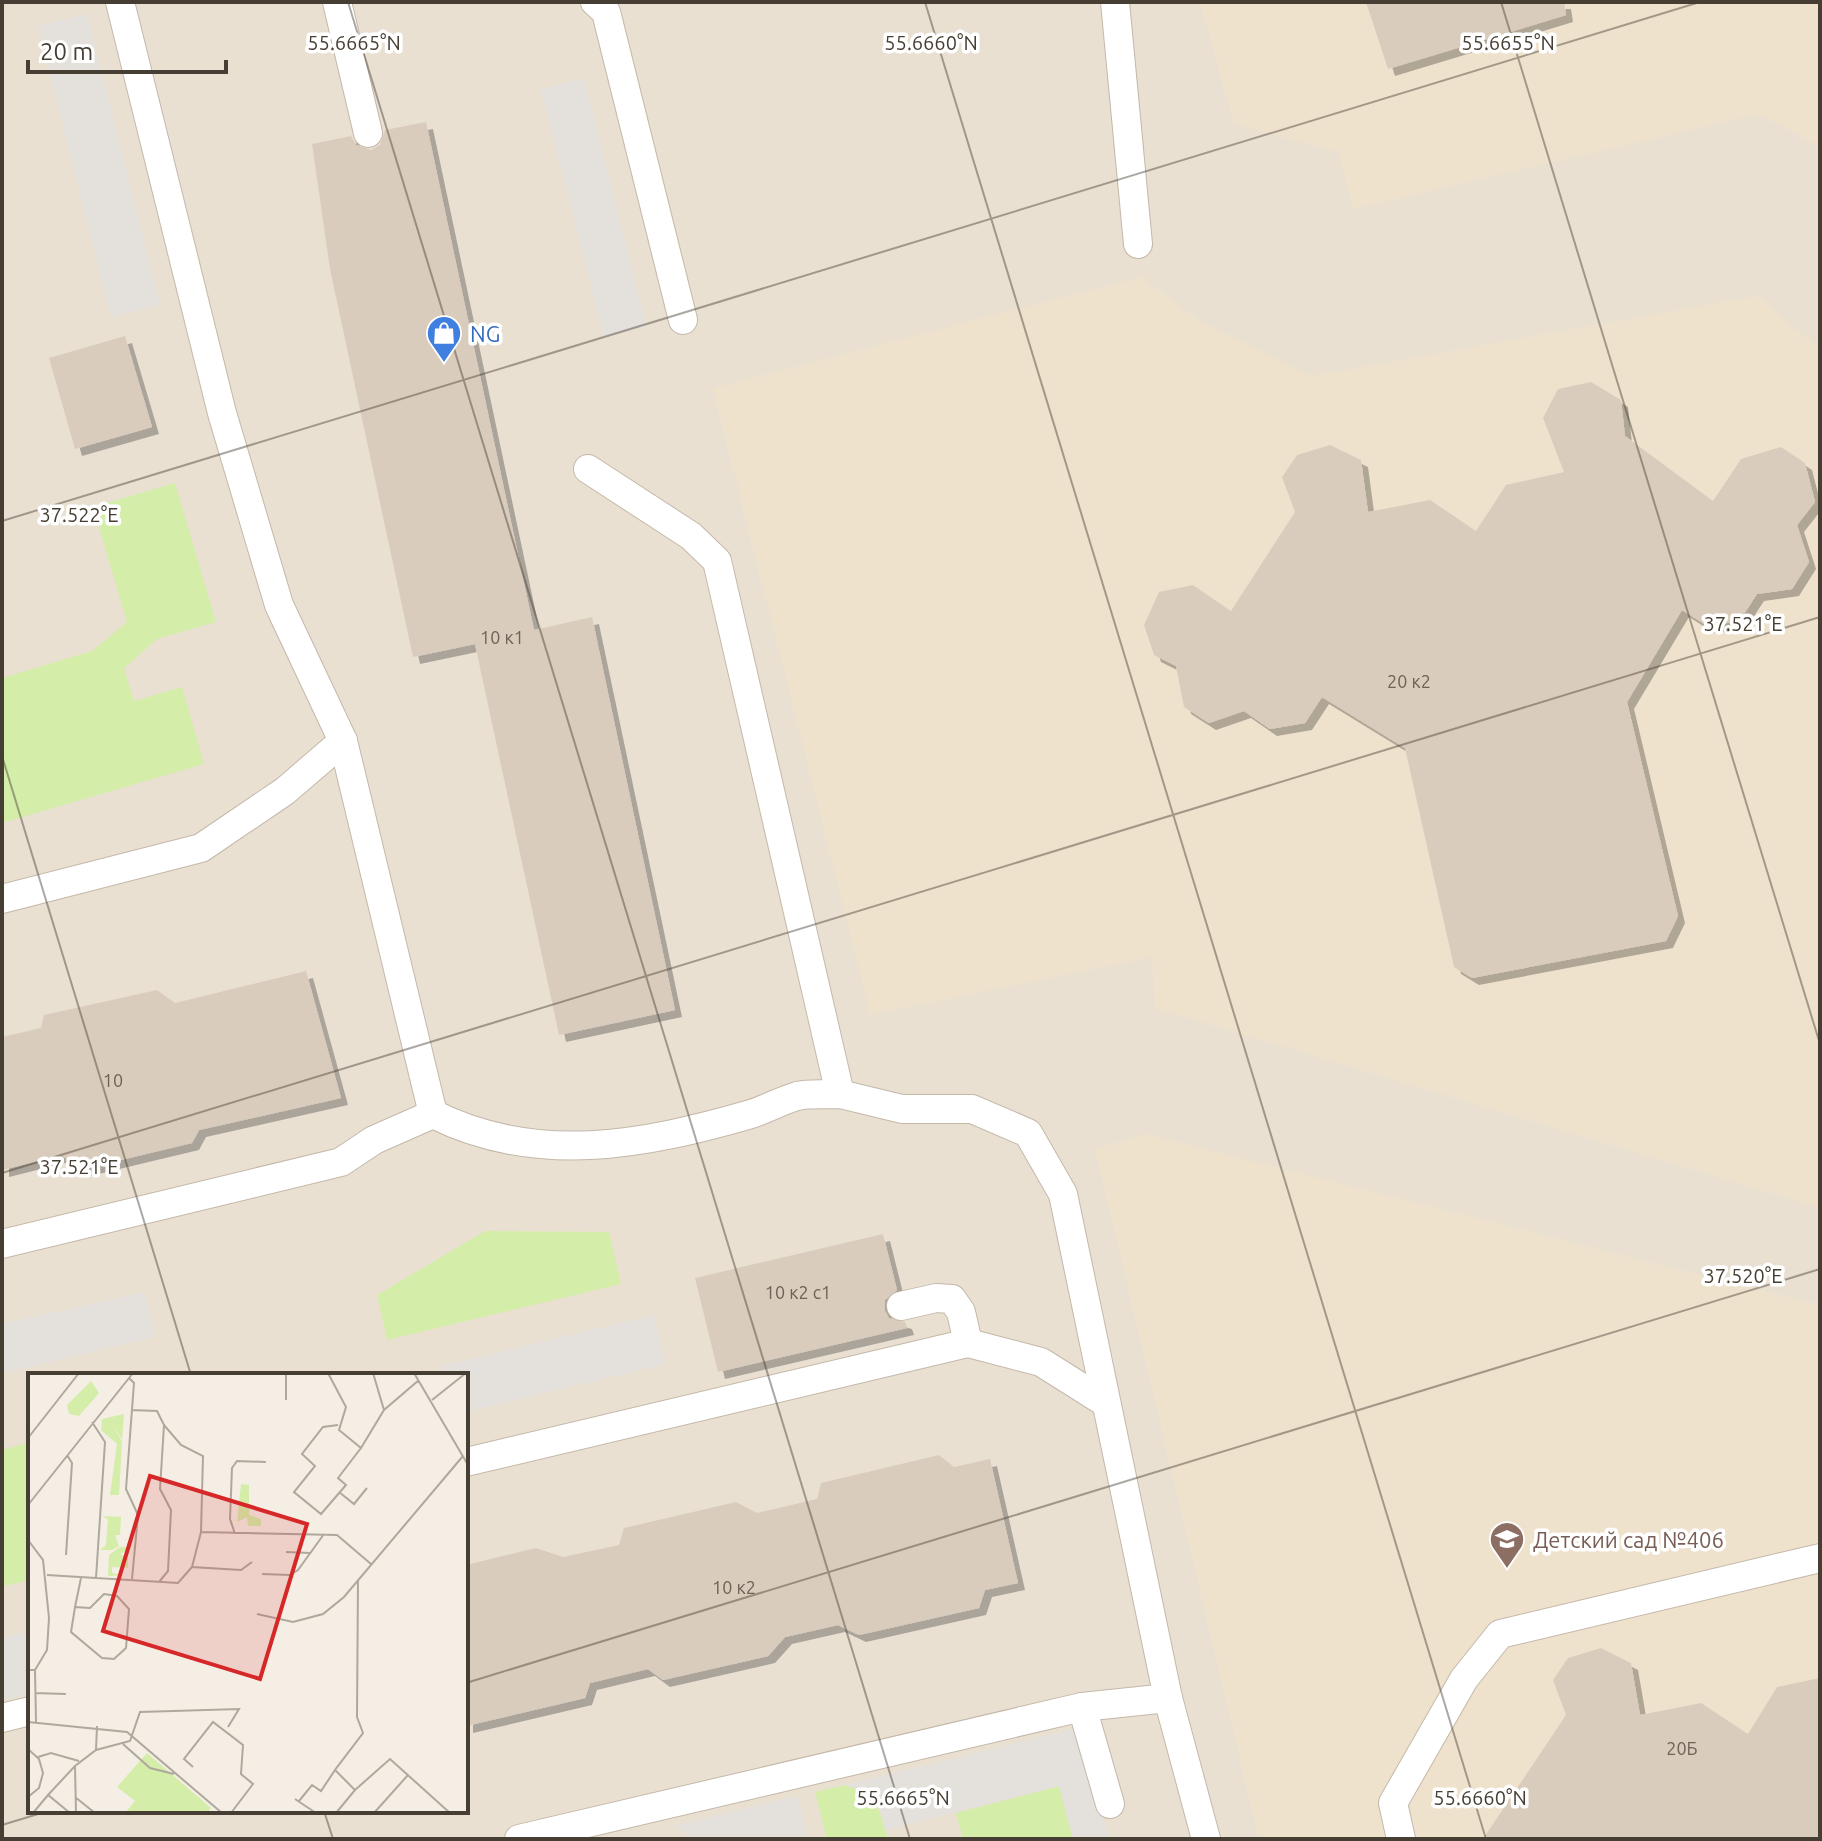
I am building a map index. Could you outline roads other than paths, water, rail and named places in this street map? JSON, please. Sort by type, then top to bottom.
[{"type":"lane","points":[[120,2],[222,413],[279,605],[343,741],[433,1114],[469,1132],[537,1147],[623,1144],[751,1114],[799,1096],[840,1094],[902,1109],[972,1109],[1028,1133],[1063,1194],[1168,1698],[1206,1839]]},
{"type":"lane","points":[[337,2],[368,133]]},
{"type":"lane","points":[[595,2],[606,12],[683,320]]},
{"type":"lane","points":[[1115,2],[1138,244]]},
{"type":"lane","points":[[588,469],[691,536],[717,561],[840,1094]]},
{"type":"lane","points":[[2,899],[201,848],[285,791],[343,741]]},
{"type":"lane","points":[[2,1244],[341,1162],[374,1140],[433,1114]]},
{"type":"lane","points":[[901,1306],[936,1298],[952,1299],[961,1312],[968,1343]]},
{"type":"lane","points":[[468,1462],[968,1343],[1041,1362],[1106,1403]]},
{"type":"lane","points":[[1401,1839],[1393,1803],[1464,1679],[1500,1634],[1820,1558]]},
{"type":"lane","points":[[519,1839],[1082,1707],[1168,1698]]},
{"type":"lane","points":[[1082,1707],[1110,1804]]},
{"type":"lane","points":[[2,1718],[28,1712]]},
{"type":"place","name":"NG","points":[[444,364]]},
{"type":"place","name":"Детский сад №406","points":[[1507,1570]]}]
